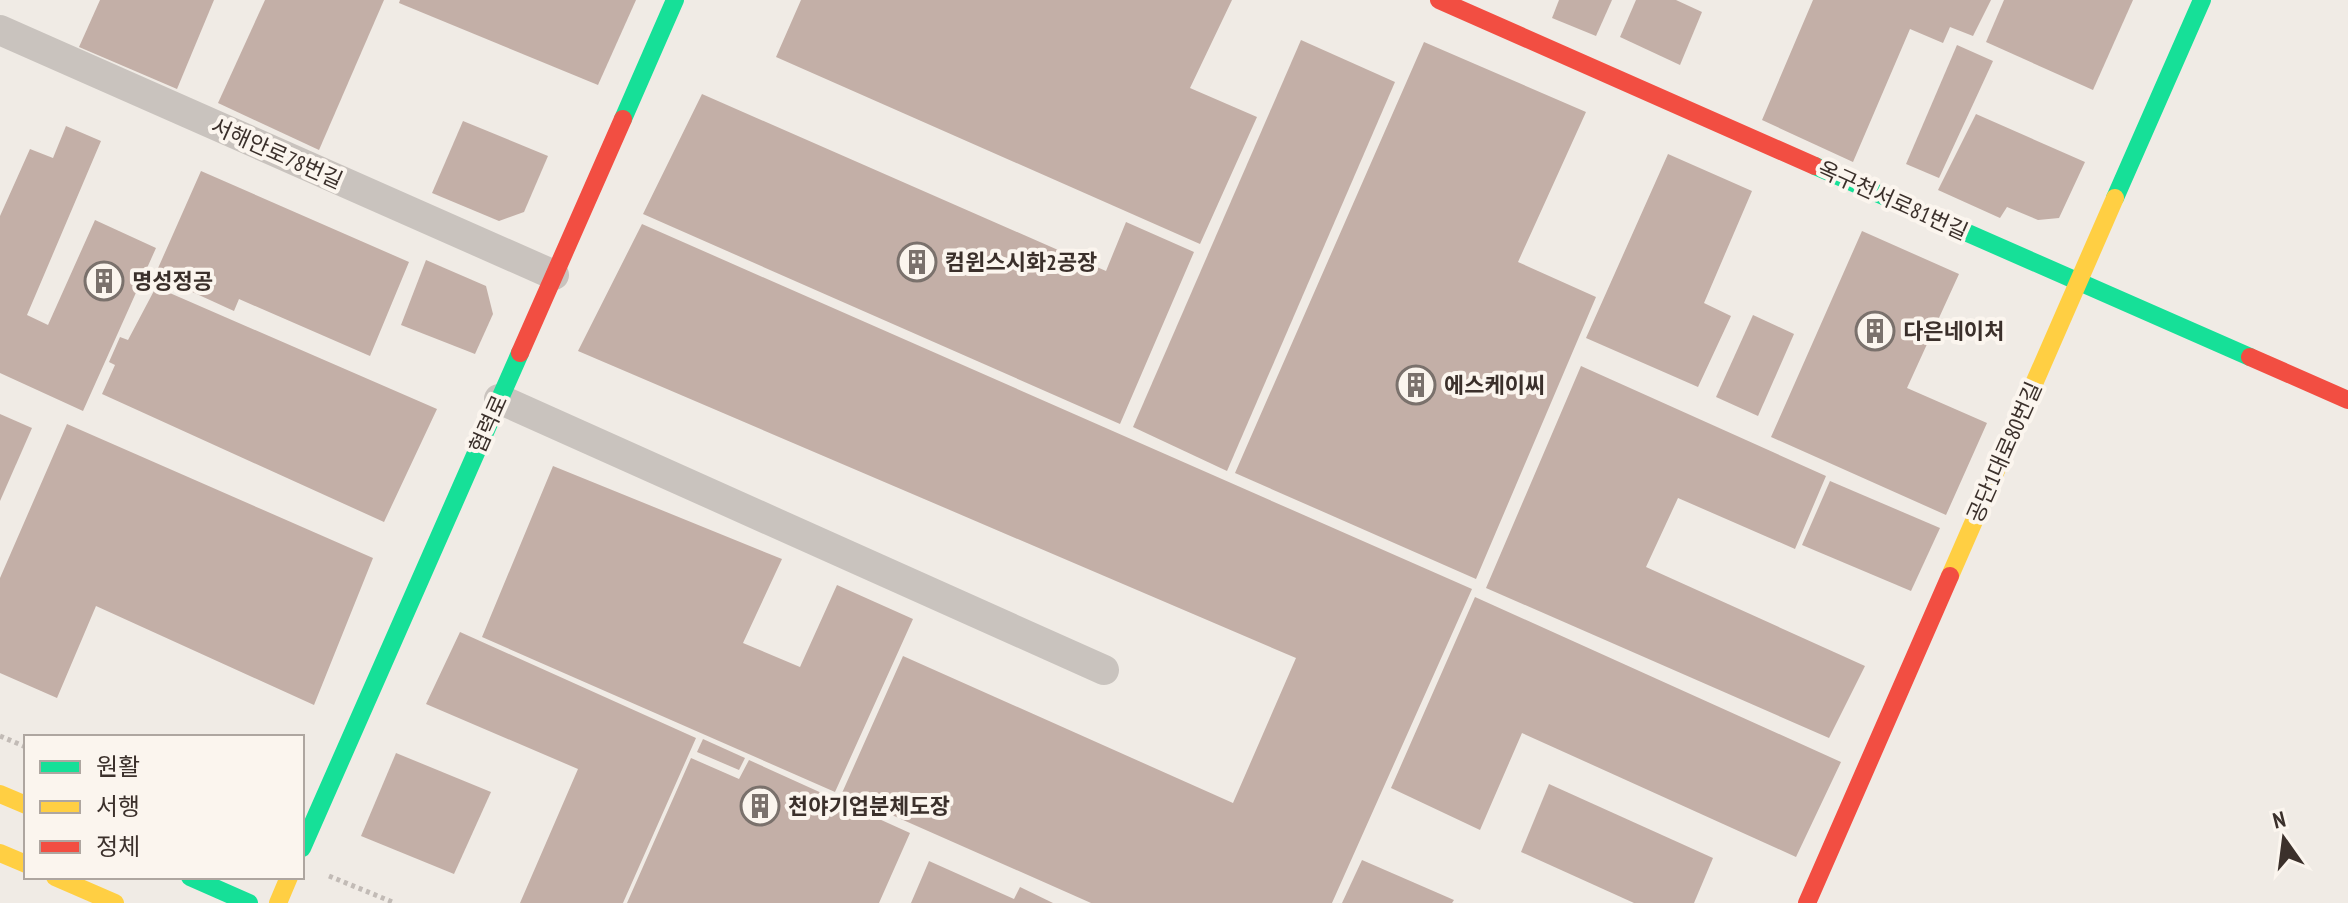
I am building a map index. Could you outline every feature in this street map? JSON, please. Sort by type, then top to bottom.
[{"type":"street","name":"협력로","points":[[304,843],[675,0]]},
{"type":"street","name":"옥구천서로81번길","points":[[1439,0],[2348,400]]},
{"type":"street","name":"공단1대로80번길","points":[[1807,903],[2202,0]]},
{"type":"street","name":"서해안로78번길","points":[[0,30],[554,275]]},
{"type":"street","points":[[499,399],[1104,670]]},
{"type":"street","points":[[0,794],[24,804]]},
{"type":"street","points":[[0,853],[24,863]]},
{"type":"street","points":[[60,879],[115,903]]},
{"type":"street","points":[[195,879],[249,903]]},
{"type":"street","points":[[278,903],[288,879]]},
{"type":"path","points":[[0,736],[24,746]]},
{"type":"path","points":[[315,870],[395,903]]},
{"type":"building","points":[[100,0],[214,0],[177,89],[79,47]]},
{"type":"building","points":[[265,0],[384,0],[319,150],[218,103]]},
{"type":"building","points":[[400,0],[636,0],[598,85],[399,3]]},
{"type":"building","points":[[801,0],[1232,0],[1190,88],[1257,117],[1200,244],[776,57]]},
{"type":"building","points":[[1559,0],[1612,0],[1596,36],[1552,18]]},
{"type":"building","points":[[1636,0],[1676,0],[1702,12],[1680,65],[1620,37]]},
{"type":"building","points":[[1813,0],[1991,0],[1973,36],[1950,27],[1943,43],[1910,29],[1853,162],[1762,120]]},
{"type":"building","points":[[2004,0],[2133,0],[2093,90],[1986,42]]},
{"type":"building","points":[[1301,40],[1395,82],[1227,471],[1133,427]]},
{"type":"building","name":"에스케이씨","points":[[1424,42],[1586,112],[1518,262],[1596,297],[1476,579],[1235,473]]},
{"type":"building","points":[[1957,45],[1993,61],[1939,178],[1906,164]]},
{"type":"building","name":"컴윈스시화2공장","points":[[702,94],[1106,271],[1126,222],[1194,252],[1120,424],[643,214]]},
{"type":"building","points":[[1976,114],[2085,162],[2059,218],[2038,220],[2007,207],[2000,218],[1938,190]]},
{"type":"building","points":[[463,121],[548,156],[524,212],[499,221],[432,193]]},
{"type":"building","name":"명성정공","points":[[66,126],[101,141],[27,315],[48,325],[95,220],[156,248],[83,411],[0,373],[0,216],[30,149],[53,158]]},
{"type":"building","points":[[1668,154],[1752,191],[1704,303],[1731,316],[1698,387],[1586,338]]},
{"type":"building","points":[[201,171],[409,262],[370,356],[239,299],[234,311],[155,275]]},
{"type":"building","points":[[642,224],[1472,589],[1332,903],[1091,903],[842,793],[903,656],[1233,803],[1296,658],[578,351]]},
{"type":"building","name":"다은네이처","points":[[1862,231],[1959,274],[1907,388],[1987,423],[1946,515],[1771,437]]},
{"type":"building","points":[[426,260],[486,286],[493,314],[475,354],[401,325]]},
{"type":"building","points":[[156,287],[437,409],[384,522],[102,394],[115,365],[109,362],[120,337],[128,340]]},
{"type":"building","points":[[1753,315],[1794,334],[1758,416],[1716,397]]},
{"type":"building","points":[[1581,366],[1826,476],[1795,549],[1678,498],[1646,567],[1865,666],[1829,738],[1486,588]]},
{"type":"building","points":[[0,414],[32,428],[0,501]]},
{"type":"building","points":[[67,424],[373,558],[314,705],[96,606],[57,698],[0,673],[0,578]]},
{"type":"building","points":[[553,466],[782,559],[743,643],[800,667],[837,585],[913,619],[835,792],[482,637]]},
{"type":"building","points":[[1830,481],[1940,528],[1911,591],[1802,545]]},
{"type":"building","points":[[1475,597],[1841,762],[1796,857],[1522,733],[1480,830],[1391,788]]},
{"type":"building","points":[[460,632],[696,738],[623,903],[520,903],[578,769],[426,704]]},
{"type":"building","points":[[703,739],[745,758],[739,770],[697,752]]},
{"type":"building","points":[[396,753],[491,792],[454,874],[361,836]]},
{"type":"building","name":"천야기업분체도장","points":[[691,758],[739,779],[749,760],[910,833],[879,903],[627,903]]},
{"type":"building","points":[[1549,784],[1713,858],[1694,903],[1634,903],[1521,852]]},
{"type":"building","points":[[1362,860],[1454,900],[1452,903],[1342,903]]},
{"type":"building","points":[[929,861],[1014,899],[1020,887],[1053,903],[911,903]]},
{"type":"traffic: fast","points":[[623,119],[675,0]]},
{"type":"traffic: fast","points":[[2115,198],[2202,0]]},
{"type":"traffic: fast","points":[[1815,166],[2250,357]]},
{"type":"traffic: fast","points":[[304,843],[520,353]]},
{"type":"traffic: fast","points":[[195,879],[249,903]]},
{"type":"traffic: slow","points":[[1950,576],[2115,198]]},
{"type":"traffic: slow","points":[[0,794],[24,804]]},
{"type":"traffic: slow","points":[[0,853],[24,863]]},
{"type":"traffic: slow","points":[[60,879],[115,903]]},
{"type":"traffic: slow","points":[[278,903],[288,879]]},
{"type":"traffic: jam","points":[[1439,0],[1815,166]]},
{"type":"traffic: jam","points":[[520,353],[623,119]]},
{"type":"traffic: jam","points":[[2250,357],[2348,400]]},
{"type":"traffic: jam","points":[[1807,903],[1950,576]]},
{"type":"place","name":"컴윈스시화2공장","points":[[917,262]]},
{"type":"place","name":"명성정공","points":[[104,281]]},
{"type":"place","name":"다은네이처","points":[[1875,331]]},
{"type":"place","name":"에스케이씨","points":[[1416,385]]},
{"type":"place","name":"천야기업분체도장","points":[[760,806]]}]
